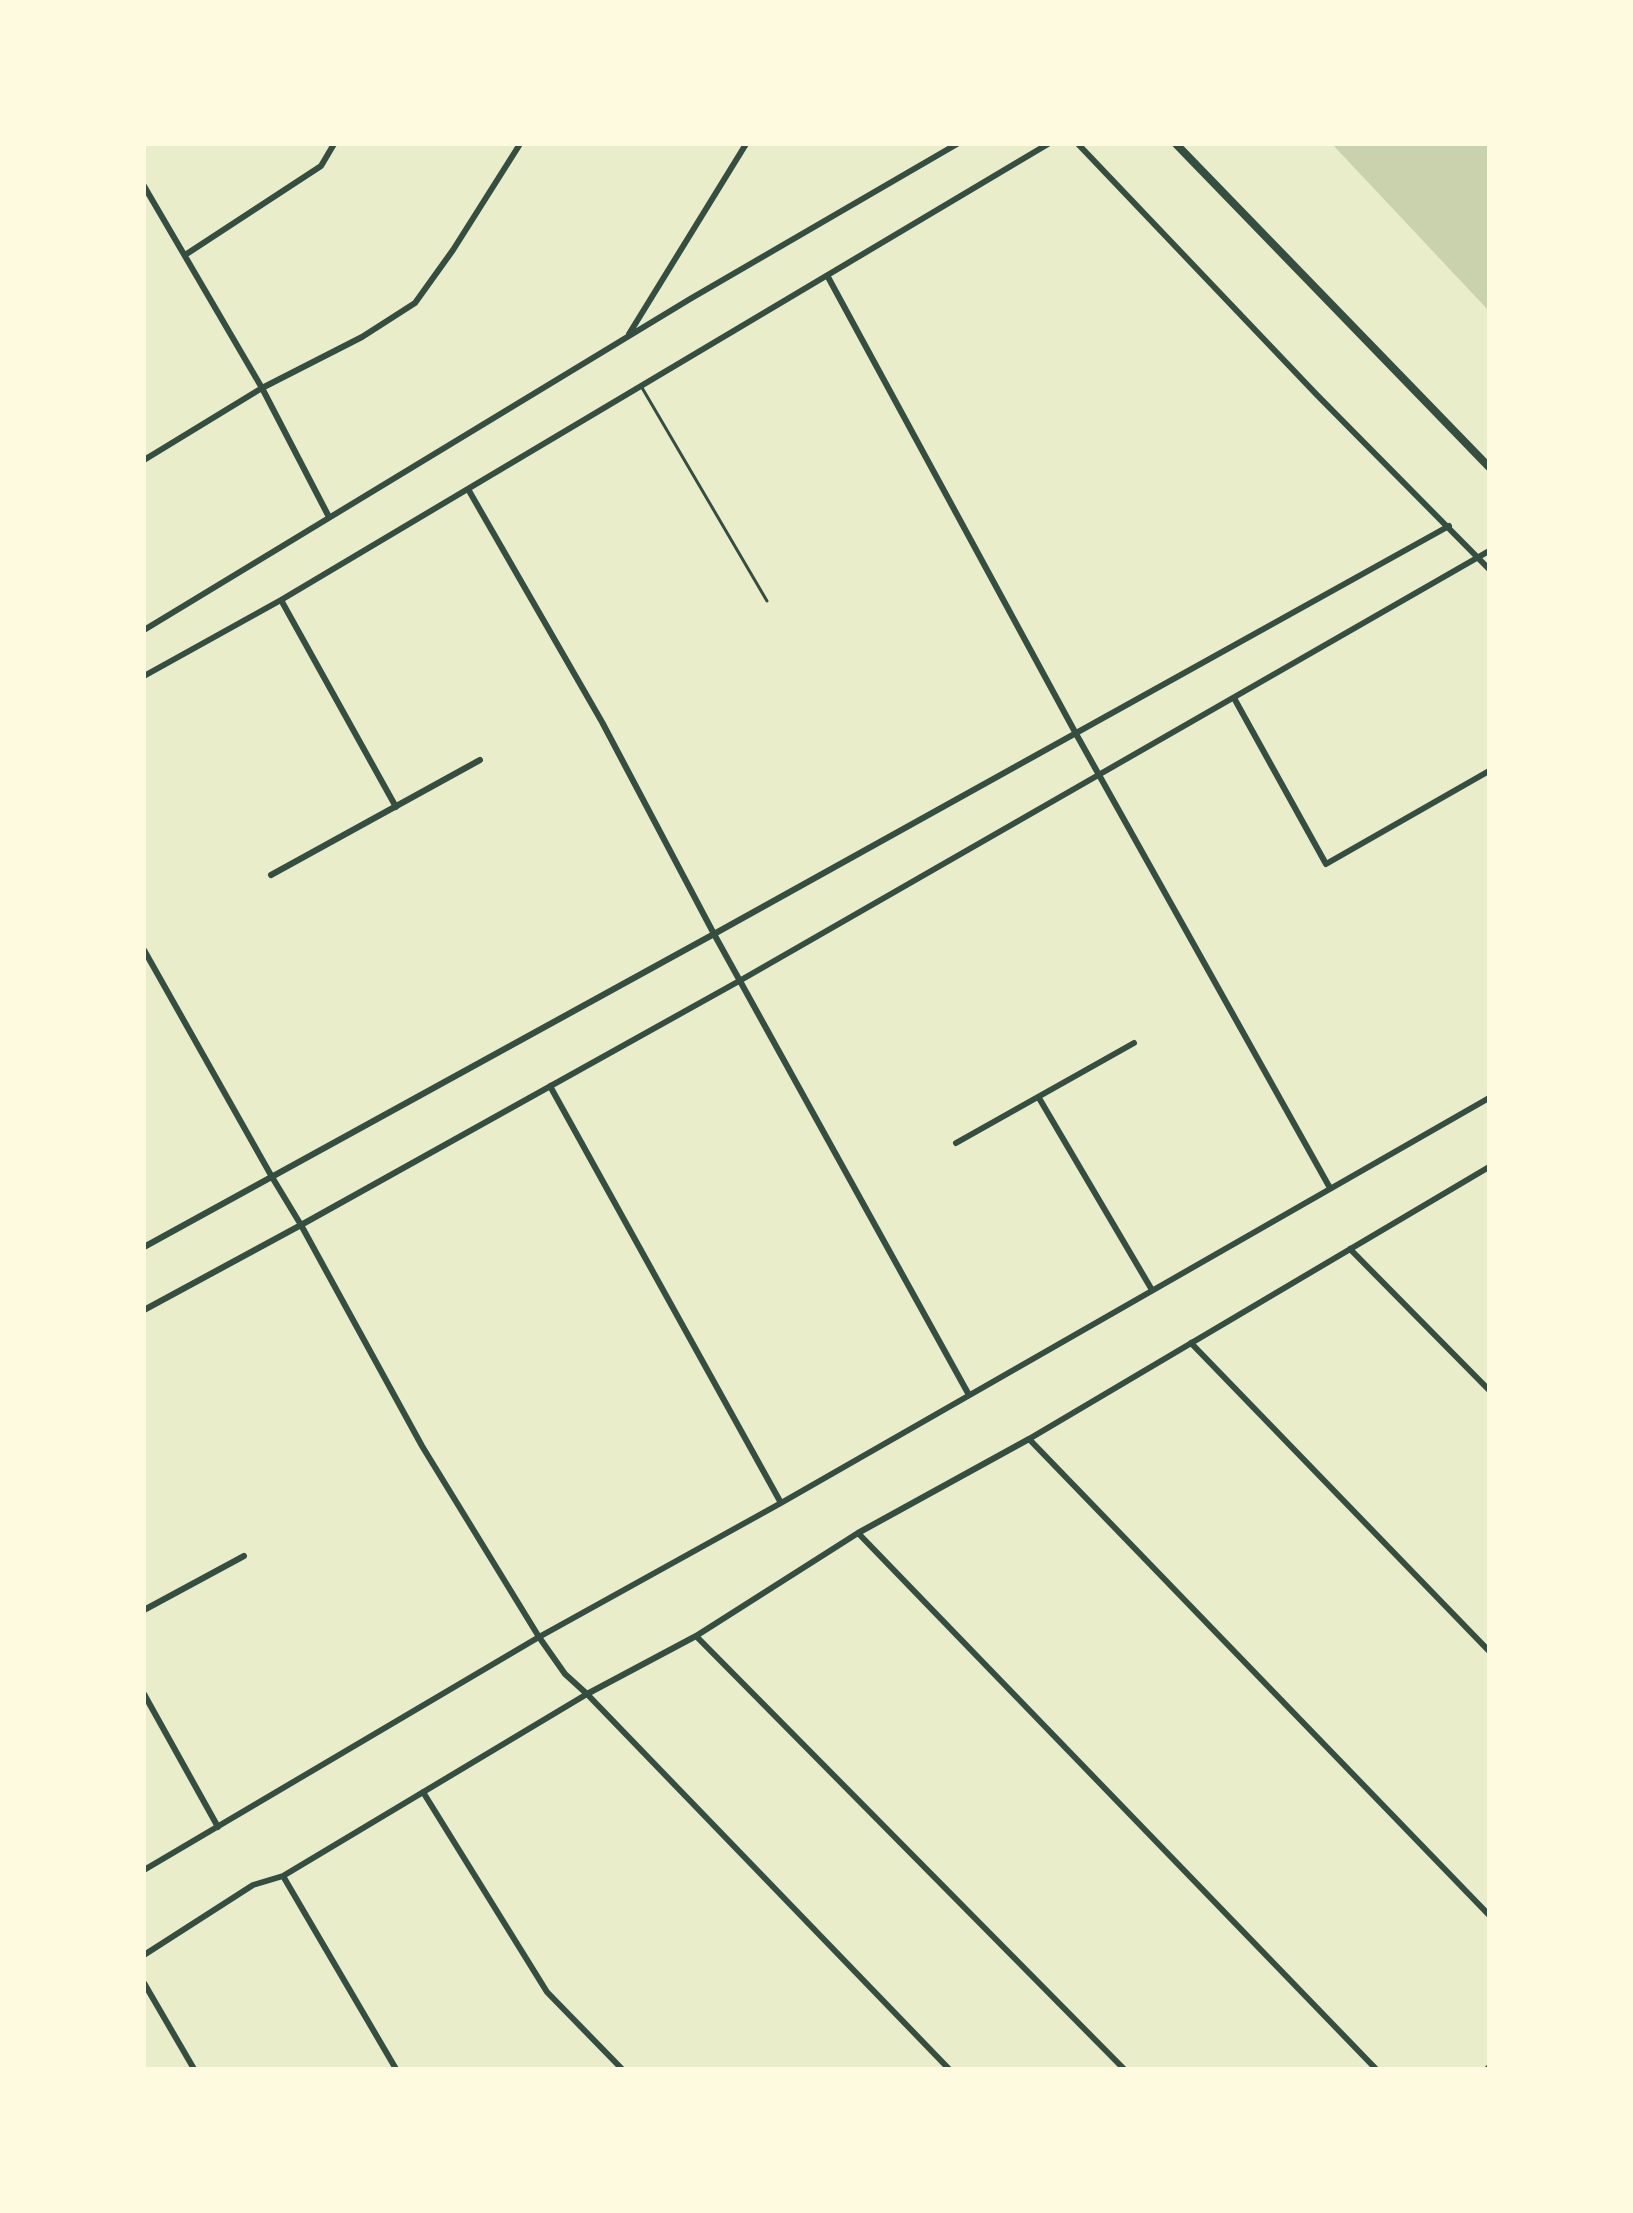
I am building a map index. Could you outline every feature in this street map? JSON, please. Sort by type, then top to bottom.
[{"type":"street","points":[[185,255],[321,166],[334,144]]},
{"type":"street","points":[[144,460],[262,388],[362,337],[415,303],[453,250],[520,144]]},
{"type":"street","points":[[628,337],[746,144]]},
{"type":"street","points":[[144,630],[628,337],[957,144]]},
{"type":"street","points":[[144,676],[281,600],[1048,144]]},
{"type":"street","points":[[1078,144],[1317,395],[1489,569]]},
{"type":"street","points":[[1176,144],[1489,467]]},
{"type":"street","points":[[144,186],[262,388],[329,517]]},
{"type":"street","points":[[828,277],[1075,732],[1330,1188]]},
{"type":"street","points":[[468,489],[602,722],[714,934],[969,1395]]},
{"type":"street","points":[[144,1247],[1449,526]]},
{"type":"street","points":[[144,1310],[741,980],[1489,551]]},
{"type":"street","points":[[281,600],[396,807]]},
{"type":"street","points":[[1234,698],[1326,864],[1489,771]]},
{"type":"street","points":[[271,875],[480,760]]},
{"type":"street","points":[[144,950],[301,1225],[422,1446],[565,1674],[949,2069]]},
{"type":"street","points":[[956,1143],[1134,1043]]},
{"type":"street","points":[[550,1086],[781,1503]]},
{"type":"street","points":[[1039,1098],[1152,1290]]},
{"type":"street","points":[[144,1870],[539,1637],[781,1503],[1489,1098]]},
{"type":"street","points":[[144,1955],[253,1885],[283,1876],[587,1694],[696,1636],[858,1533],[1029,1439],[1489,1167]]},
{"type":"street","points":[[1350,1249],[1489,1390]]},
{"type":"street","points":[[1191,1343],[1489,1651]]},
{"type":"street","points":[[1029,1439],[1489,1915]]},
{"type":"street","points":[[858,1533],[1376,2069]]},
{"type":"street","points":[[144,1610],[244,1556]]},
{"type":"street","points":[[696,1636],[1124,2069]]},
{"type":"street","points":[[144,1694],[218,1827]]},
{"type":"street","points":[[423,1792],[547,1992],[622,2069]]},
{"type":"street","points":[[283,1876],[396,2069]]},
{"type":"street","points":[[144,1983],[194,2069]]},
{"type":"lane","points":[[641,386],[767,601]]},
{"type":"green space","points":[[1332,144],[1489,144],[1489,311]]}]
